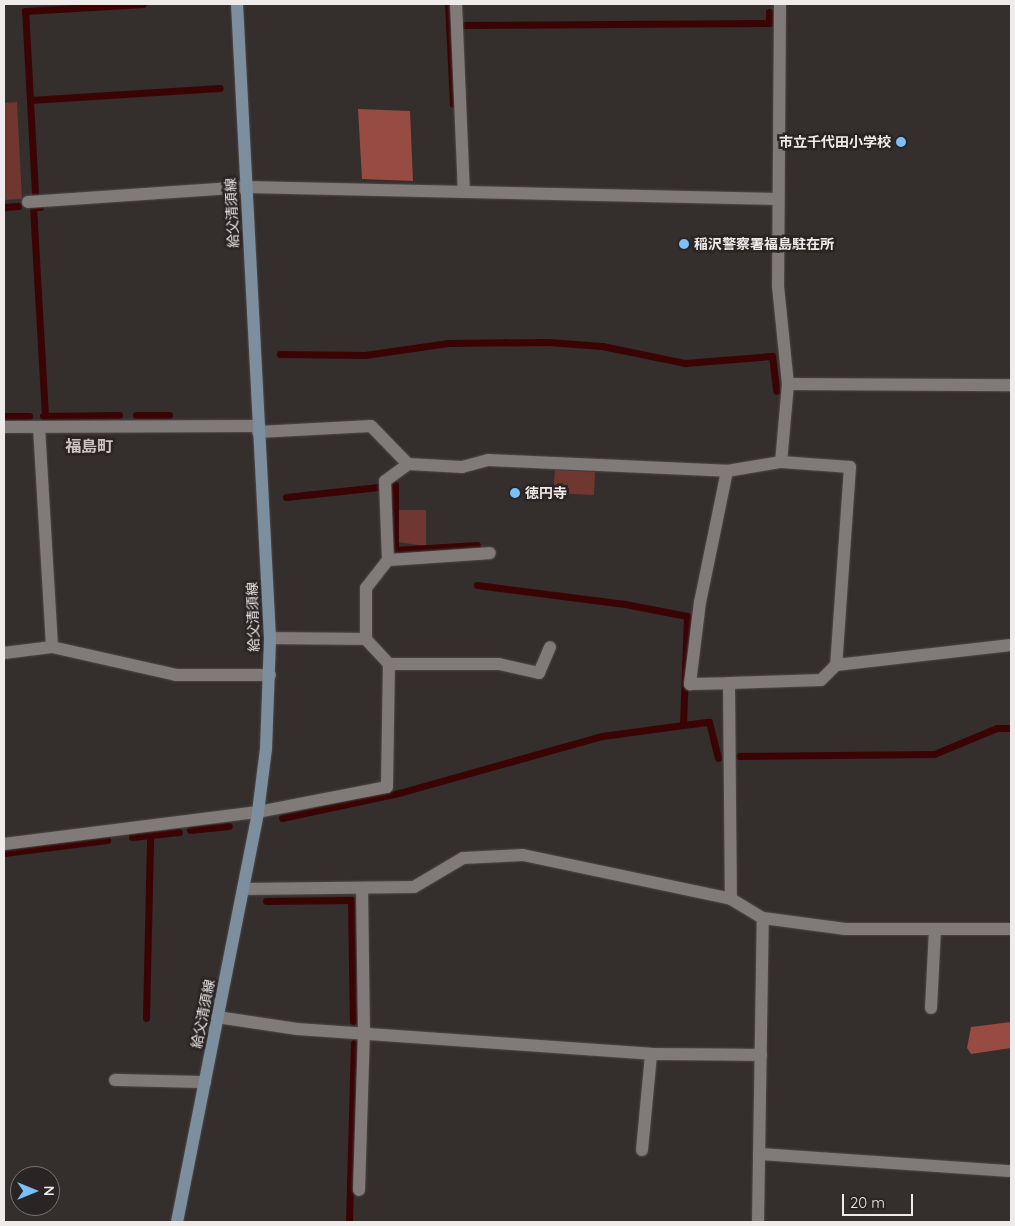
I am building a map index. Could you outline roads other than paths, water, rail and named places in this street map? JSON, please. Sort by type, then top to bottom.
[{"type":"main road","name":"給父清須線","points":[[177,1222],[258,812],[270,675],[270,638],[237,4]]},
{"type":"street","points":[[456,4],[464,192]]},
{"type":"street","points":[[780,4],[778,286],[788,384],[781,462]]},
{"type":"street","points":[[28,202],[246,187],[778,199]]},
{"type":"street","points":[[788,384],[1011,385]]},
{"type":"street","points":[[4,427],[258,429],[371,426],[408,464]]},
{"type":"street","points":[[39,427],[52,647]]},
{"type":"street","points":[[4,844],[258,812],[387,787],[389,664],[366,639],[366,588],[388,560],[385,481],[408,464],[462,467],[488,460],[727,470],[781,462],[850,467],[836,665]]},
{"type":"street","points":[[727,470],[700,602],[690,684],[821,680],[836,665],[1011,644]]},
{"type":"street","points":[[388,560],[490,553]]},
{"type":"street","points":[[270,638],[366,639]]},
{"type":"street","points":[[4,653],[52,647],[176,675],[270,675]]},
{"type":"street","points":[[389,664],[499,664],[539,673],[550,647]]},
{"type":"street","points":[[729,683],[731,899]]},
{"type":"street","points":[[243,889],[414,887],[463,858],[523,855],[731,899],[762,918],[845,929],[1011,929]]},
{"type":"street","points":[[359,1190],[364,1031],[362,888]]},
{"type":"street","points":[[758,1222],[762,918]]},
{"type":"street","points":[[931,1008],[935,929]]},
{"type":"street","points":[[217,1017],[297,1029],[364,1031],[651,1054],[760,1055]]},
{"type":"street","points":[[642,1150],[651,1054]]},
{"type":"street","points":[[114,1080],[205,1082]]},
{"type":"street","points":[[758,1154],[1011,1170]]},
{"type":"waterway","points":[[35,193],[25,11],[143,4]]},
{"type":"waterway","points":[[448,4],[453,104]]},
{"type":"waterway","points":[[464,25],[769,23],[769,12]]},
{"type":"waterway","points":[[30,100],[220,88]]},
{"type":"waterway","points":[[4,207],[18,206]]},
{"type":"waterway","points":[[40,207],[33,207],[45,416]]},
{"type":"waterway","points":[[280,354],[365,355],[448,343],[548,342],[602,346],[685,363],[772,356],[776,391]]},
{"type":"waterway","points":[[43,416],[119,415]]},
{"type":"waterway","points":[[136,415],[169,415]]},
{"type":"waterway","points":[[4,416],[29,416]]},
{"type":"waterway","points":[[395,485],[395,550],[477,545]]},
{"type":"waterway","points":[[286,497],[378,487]]},
{"type":"waterway","points":[[477,585],[625,604],[687,616],[683,725]]},
{"type":"waterway","points":[[282,818],[399,793],[602,736],[709,722],[718,758]]},
{"type":"waterway","points":[[739,756],[934,754],[997,728],[1011,728]]},
{"type":"waterway","points":[[190,830],[229,826]]},
{"type":"waterway","points":[[132,837],[179,832]]},
{"type":"waterway","points":[[146,1018],[150,835]]},
{"type":"waterway","points":[[4,853],[107,840]]},
{"type":"waterway","points":[[266,901],[351,900],[353,1021]]},
{"type":"waterway","points":[[349,1222],[354,1043]]},
{"type":"place","name":"市立千代田小学校","points":[[901,142]]},
{"type":"place","name":"稲沢警察署福島駐在所","points":[[684,244]]},
{"type":"place","name":"徳円寺","points":[[515,493]]},
{"type":"district","name":"福島町","points":[[89,446]]}]
